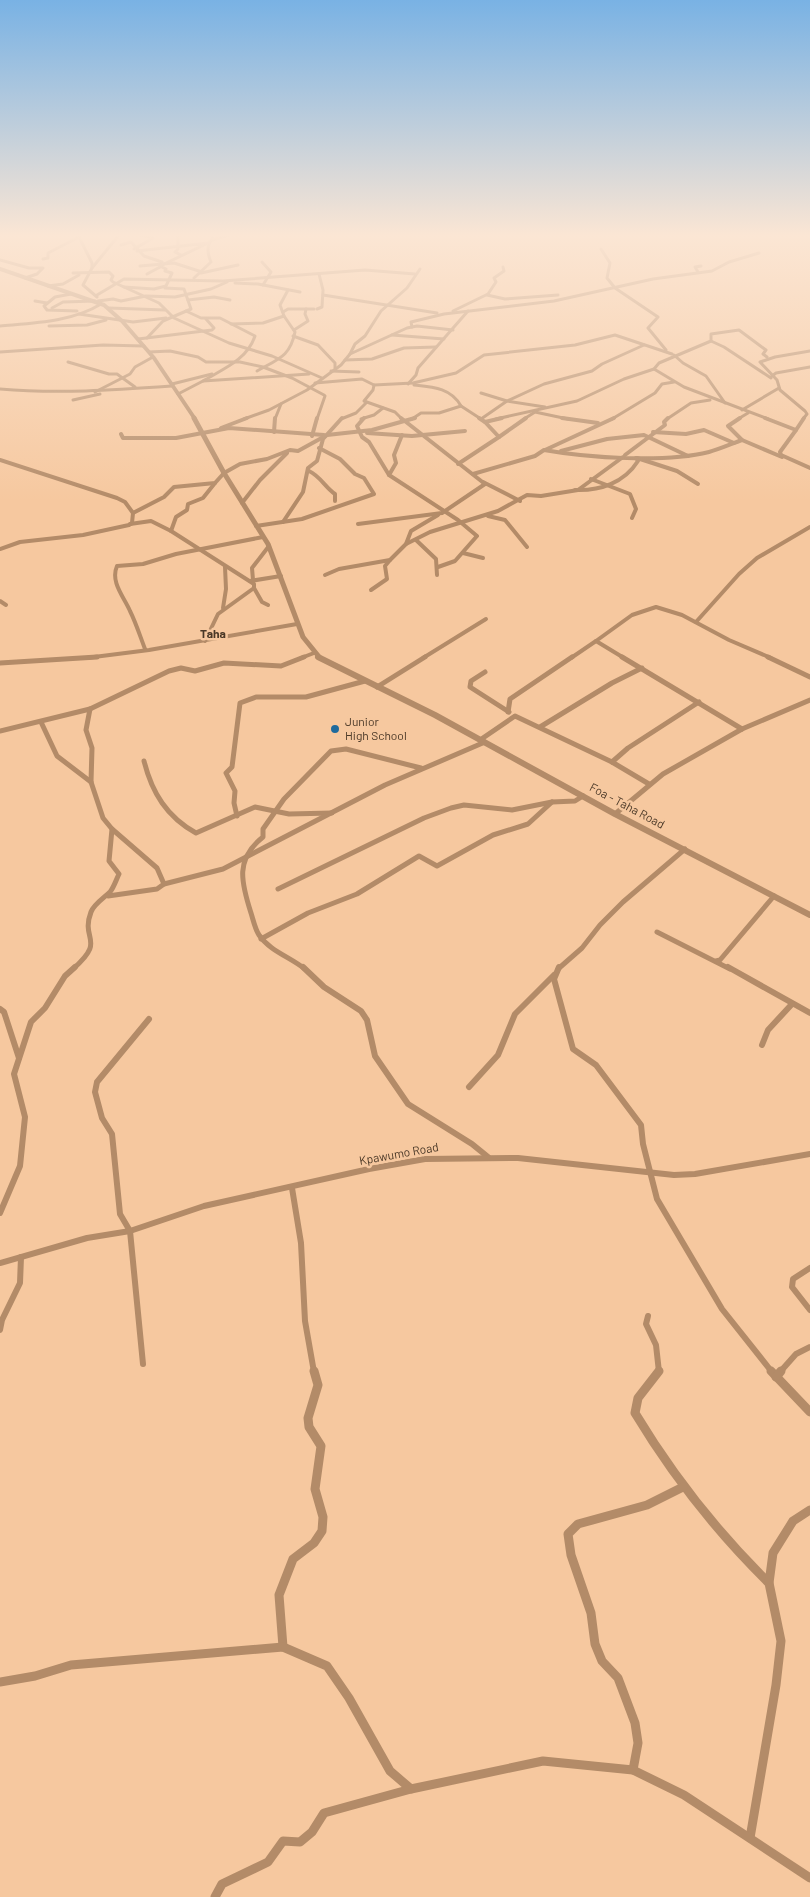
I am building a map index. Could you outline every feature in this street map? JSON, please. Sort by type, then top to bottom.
[{"type":"street","points":[[0,326],[20,324]]},
{"type":"street","points":[[49,326],[58,324]]},
{"type":"street","points":[[54,325],[92,324]]},
{"type":"street","points":[[0,731],[90,709],[169,671],[181,668],[194,671],[224,663],[272,668],[314,653],[297,624],[269,546],[224,474],[203,434],[173,385],[153,357],[124,324]]},
{"type":"street","points":[[147,338],[159,324]]},
{"type":"street","points":[[188,324],[229,343],[277,359],[322,378]]},
{"type":"street","points":[[138,339],[205,332],[214,328],[210,324]]},
{"type":"street","points":[[231,324],[238,324]]},
{"type":"street","points":[[178,394],[221,371],[250,349],[255,336],[231,324]]},
{"type":"street","points":[[256,371],[277,359],[292,347],[294,330],[291,324]]},
{"type":"street","points":[[294,330],[304,324]]},
{"type":"street","points":[[121,434],[123,438],[137,440],[203,434],[269,410],[310,387],[333,370],[345,360],[355,344],[365,336],[374,324]]},
{"type":"street","points":[[408,384],[416,375],[418,368],[457,324]]},
{"type":"street","points":[[652,324],[648,328],[660,345],[683,363],[695,368],[706,376],[725,403]]},
{"type":"street","points":[[350,354],[412,327],[452,330]]},
{"type":"street","points":[[711,341],[711,334],[739,330],[766,350],[763,354],[767,357]]},
{"type":"street","points":[[392,335],[444,339]]},
{"type":"street","points":[[408,384],[456,373],[484,355],[575,345],[615,335],[674,355]]},
{"type":"street","points":[[293,336],[322,347],[335,363],[333,370]]},
{"type":"street","points":[[483,420],[535,412],[577,401],[624,379],[654,369],[659,363],[674,355],[711,341],[718,342],[752,368],[779,382]]},
{"type":"street","points":[[483,420],[507,401],[544,384],[592,371],[602,364],[644,344]]},
{"type":"street","points":[[0,352],[103,345],[144,346]]},
{"type":"street","points":[[345,360],[372,359],[404,348],[436,347]]},
{"type":"street","points":[[782,457],[780,452],[807,414],[779,388],[779,382],[760,362],[767,357],[780,357],[810,350]]},
{"type":"street","points":[[149,352],[170,351],[198,357],[206,362],[232,362],[263,367],[310,387],[325,396],[312,436]]},
{"type":"street","points":[[95,392],[130,374],[135,366],[153,357]]},
{"type":"street","points":[[68,362],[109,374],[117,374],[137,388]]},
{"type":"street","points":[[772,376],[776,373],[810,367]]},
{"type":"street","points":[[654,369],[674,382],[748,413],[796,430]]},
{"type":"street","points":[[333,370],[359,372]]},
{"type":"street","points":[[73,400],[107,392],[173,385],[221,371]]},
{"type":"street","points":[[203,381],[247,377],[268,378],[282,374],[310,373]]},
{"type":"street","points":[[315,383],[362,379],[374,385],[408,384],[438,386],[457,398],[461,406],[483,420],[499,437]]},
{"type":"street","points":[[473,474],[535,456],[627,411],[655,392],[662,384],[674,382]]},
{"type":"street","points":[[283,522],[303,492],[309,471],[308,468],[317,461],[319,448],[326,435],[342,418],[356,413],[366,403],[364,401],[373,390],[374,385]]},
{"type":"street","points":[[742,410],[779,388]]},
{"type":"street","points":[[0,389],[33,392],[107,392]]},
{"type":"street","points":[[481,393],[507,401],[548,408]]},
{"type":"street","points":[[575,490],[624,456],[653,432],[665,425],[664,422],[672,415],[678,413],[693,401],[701,399],[717,400]]},
{"type":"street","points":[[274,432],[273,423],[282,402]]},
{"type":"street","points":[[366,403],[396,412],[404,422],[483,482],[520,501]]},
{"type":"street","points":[[221,428],[312,436],[326,435],[358,432],[414,419],[420,413],[439,413],[461,406]]},
{"type":"street","points":[[383,408],[374,415],[361,419],[357,426],[358,432],[369,442],[389,476],[478,536],[455,561],[438,568],[435,571],[437,575]]},
{"type":"street","points":[[458,464],[535,412],[576,421],[600,423]]},
{"type":"street","points":[[748,413],[728,426],[742,440],[810,468]]},
{"type":"street","points":[[653,432],[686,434],[704,430],[735,443]]},
{"type":"street","points":[[358,432],[422,435],[465,431]]},
{"type":"street","points":[[170,531],[176,517],[187,510],[188,504],[203,498],[224,474],[240,464],[262,460],[290,450],[292,452],[326,435]]},
{"type":"street","points":[[389,476],[396,463],[394,455],[402,435]]},
{"type":"street","points":[[558,452],[607,439],[633,435],[648,437],[690,456]]},
{"type":"street","points":[[544,450],[572,455],[673,458],[690,456],[742,440]]},
{"type":"street","points":[[256,526],[302,519],[374,494],[364,478],[354,474],[340,459],[319,448]]},
{"type":"street","points":[[242,503],[260,480],[290,450]]},
{"type":"street","points":[[635,457],[694,479],[698,484]]},
{"type":"street","points":[[371,590],[387,579],[385,566],[406,544],[430,532],[486,515],[520,501],[527,495],[541,496],[575,490],[593,490],[606,486],[632,471],[638,462],[635,457]]},
{"type":"street","points":[[0,460],[31,469],[48,478],[60,479],[125,502],[133,513],[132,522],[129,525]]},
{"type":"street","points":[[309,471],[316,474],[325,487],[335,494],[335,501]]},
{"type":"street","points":[[591,480],[630,494],[636,509],[632,518]]},
{"type":"street","points":[[406,544],[411,531],[445,512],[484,485],[483,482]]},
{"type":"street","points":[[133,513],[164,497],[174,487],[215,483]]},
{"type":"street","points":[[358,524],[440,514]]},
{"type":"street","points":[[486,515],[505,520],[526,546]]},
{"type":"street","points":[[0,549],[20,542],[83,535],[151,521],[170,531],[225,567],[252,580],[281,576]]},
{"type":"street","points":[[696,622],[739,574],[757,558],[810,527]]},
{"type":"street","points":[[145,649],[130,610],[119,593],[115,571],[117,566],[143,564],[198,549],[263,537]]},
{"type":"street","points":[[416,540],[430,552],[438,568]]},
{"type":"street","points":[[268,606],[262,602],[254,588],[252,568],[269,546]]},
{"type":"street","points":[[463,553],[483,558]]},
{"type":"street","points":[[325,575],[339,569],[390,560]]},
{"type":"street","points":[[223,608],[226,589],[224,582],[225,567]]},
{"type":"street","points":[[205,641],[208,629],[223,608],[254,588]]},
{"type":"street","points":[[0,602],[6,605]]},
{"type":"street","points":[[508,712],[510,699],[596,641],[611,628],[647,608],[659,607],[696,622],[810,677]]},
{"type":"street","points":[[378,687],[486,619]]},
{"type":"street","points":[[0,663],[65,661],[205,641],[260,629],[297,624]]},
{"type":"street","points":[[596,641],[742,729]]},
{"type":"street","name":"Foa - Taha Road","points":[[314,653],[365,681],[435,715],[615,814],[809,912]]},
{"type":"street","points":[[540,727],[612,683],[642,668]]},
{"type":"street","points":[[485,672],[470,681],[470,687],[515,716],[612,762],[649,784]]},
{"type":"street","points":[[238,816],[234,803],[235,791],[226,773],[232,767],[232,753],[240,703],[250,697],[302,699],[365,681]]},
{"type":"street","points":[[615,814],[649,784],[742,729],[810,700]]},
{"type":"street","points":[[612,762],[628,748],[699,702]]},
{"type":"street","points":[[90,709],[86,730],[92,748],[92,782],[103,818],[112,829],[157,868],[164,884]]},
{"type":"street","points":[[106,896],[157,889],[164,884],[223,869],[421,768],[482,741],[515,716]]},
{"type":"street","points":[[41,722],[57,756],[92,782]]},
{"type":"street","points":[[421,768],[338,748],[324,757],[262,829],[263,837],[248,848],[243,887],[261,939],[304,967],[324,987],[361,1011],[367,1020],[375,1056],[408,1104],[472,1144],[488,1157]]},
{"type":"street","points":[[144,761],[152,788],[161,804],[183,827],[196,833],[255,807],[275,812],[334,813]]},
{"type":"street","points":[[278,889],[424,818],[451,808],[464,805],[512,810],[552,802],[575,801],[583,796]]},
{"type":"street","points":[[261,939],[308,913],[357,894],[419,856],[437,866],[493,835],[516,830],[528,824],[552,802]]},
{"type":"street","points":[[0,1213],[20,1166],[25,1117],[14,1074],[31,1022],[45,1008],[65,976],[88,956],[92,947],[89,921],[92,910],[112,890],[119,874],[109,862],[112,829]]},
{"type":"street","points":[[469,1088],[498,1055],[515,1014],[554,975],[569,956],[579,950],[600,924],[632,891],[685,850]]},
{"type":"street","points":[[716,961],[720,960],[774,896]]},
{"type":"street","points":[[657,932],[716,961],[810,1013]]},
{"type":"street","points":[[554,975],[573,1049],[596,1065],[641,1125],[657,1199],[718,1301],[776,1377],[810,1412]]},
{"type":"street","points":[[762,1046],[768,1030],[792,1004]]},
{"type":"street","points":[[0,1009],[4,1012],[19,1058]]},
{"type":"street","points":[[143,1364],[130,1231],[120,1214],[112,1134],[102,1118],[95,1092],[97,1082],[149,1019]]},
{"type":"street","points":[[0,1026],[7,1023]]},
{"type":"street","name":"Kpawumo Road","points":[[0,1263],[87,1238],[130,1231],[204,1206],[292,1188],[397,1163],[441,1158],[488,1157],[570,1163],[651,1174],[695,1174],[810,1154]]},
{"type":"street","points":[[283,1647],[279,1595],[293,1559],[314,1543],[322,1531],[323,1517],[316,1488],[321,1446],[310,1428],[308,1418],[318,1386],[310,1358],[305,1321],[301,1243],[292,1188]]},
{"type":"street","points":[[0,1330],[2,1320],[20,1283],[21,1257]]},
{"type":"street","points":[[810,1268],[793,1279],[792,1287],[810,1310]]},
{"type":"street","points":[[648,1316],[646,1324],[656,1345],[659,1372],[638,1398],[635,1413],[683,1487],[743,1559],[769,1583]]},
{"type":"street","points":[[776,1377],[796,1354],[810,1347]]},
{"type":"street","points":[[633,1770],[638,1743],[635,1723],[618,1678],[602,1660],[595,1644],[591,1613],[571,1555],[568,1534],[578,1524],[647,1505],[683,1487]]},
{"type":"street","points":[[750,1838],[776,1685],[781,1641],[769,1583],[773,1553],[792,1520],[810,1510]]},
{"type":"street","points":[[0,1682],[35,1676],[71,1665],[283,1647],[326,1666],[349,1698],[390,1772],[411,1789]]},
{"type":"street","points":[[215,1897],[222,1884],[268,1862],[283,1841],[300,1842],[312,1832],[324,1813],[411,1789],[543,1761],[633,1770],[684,1796],[810,1878]]},
{"type":"place","name":"Junior High School","points":[[335,729]]},
{"type":"district","name":"Taha","points":[[213,634]]}]
